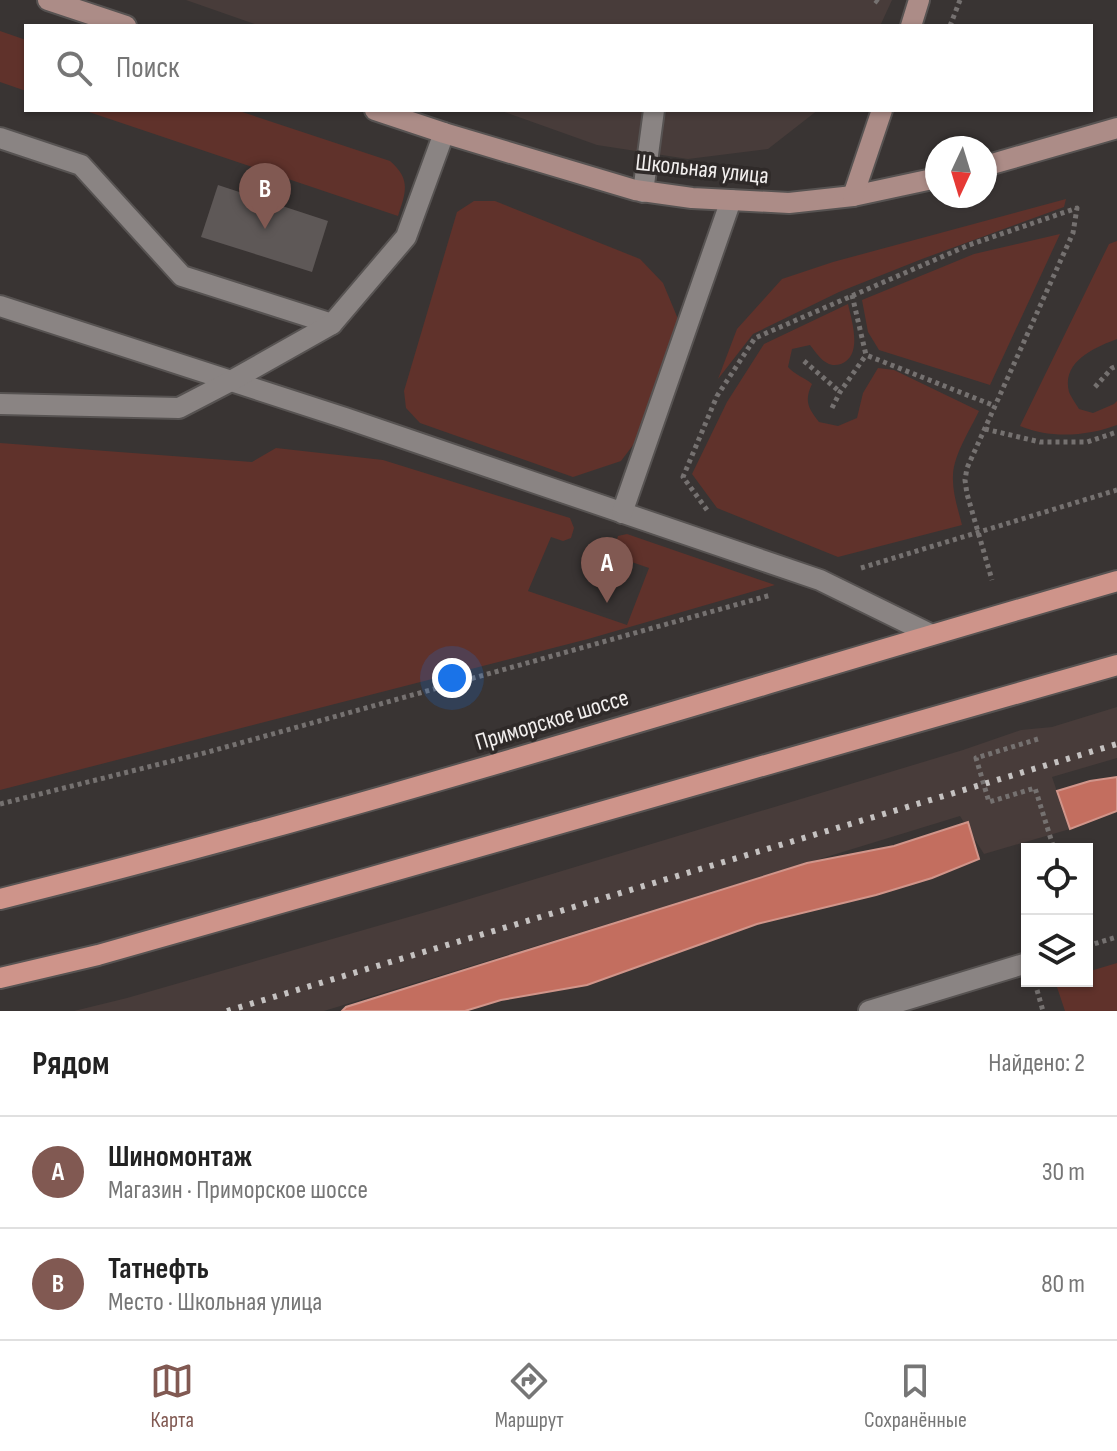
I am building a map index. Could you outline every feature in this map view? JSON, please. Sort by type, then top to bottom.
[{"type":"main road","name":"Приморское шоссе","points":[[0,899],[394,794],[1117,581]]},
{"type":"main road","points":[[0,978],[98,955],[1117,665]]},
{"type":"street","points":[[48,0],[120,24]]},
{"type":"street","points":[[912,24],[919,0]]},
{"type":"street","name":"Школьная улица","points":[[381,112],[643,192],[789,203],[853,196],[925,181]]},
{"type":"street","points":[[853,196],[881,112]]},
{"type":"street","points":[[997,163],[1117,128]]},
{"type":"lane","points":[[643,192],[654,112]]},
{"type":"lane","points":[[0,404],[179,408],[332,324],[406,237],[444,133]]},
{"type":"lane","points":[[0,138],[81,165],[182,276],[332,324]]},
{"type":"lane","points":[[622,513],[731,200]]},
{"type":"lane","points":[[0,306],[345,418],[820,580],[930,634]]},
{"type":"lane","points":[[869,1011],[1021,965]]},
{"type":"path","points":[[951,24],[960,0]]},
{"type":"path","points":[[711,516],[683,477],[717,396],[755,338],[969,245],[1077,208],[1073,233],[967,468],[967,494],[992,580]]},
{"type":"path","points":[[832,408],[866,355],[852,295]]},
{"type":"path","points":[[866,355],[995,406]]},
{"type":"path","points":[[804,361],[840,392]]},
{"type":"path","points":[[1095,387],[1117,366]]},
{"type":"path","points":[[985,429],[1040,442],[1087,442],[1117,432]]},
{"type":"path","points":[[0,804],[208,752],[732,607],[1117,490]]},
{"type":"path","points":[[1038,739],[976,758],[989,802],[1035,788],[1052,843]]},
{"type":"path","points":[[1093,944],[1117,937]]},
{"type":"path","points":[[1036,987],[1043,1011]]},
{"type":"shaded area","points":[[186,0],[892,0],[881,24],[254,24]]},
{"type":"shaded area","points":[[0,31],[24,39],[24,90],[0,82]]},
{"type":"shaded area","points":[[89,112],[242,112],[390,161],[401,174],[405,186],[398,216]]},
{"type":"shaded area","points":[[505,112],[815,112],[768,149],[688,159],[597,145]]},
{"type":"shaded area","points":[[1066,199],[1064,207],[839,292],[753,334],[718,379],[737,329],[782,279],[833,262]]},
{"type":"shaded area","points":[[474,201],[495,201],[640,259],[663,283],[678,319],[652,420],[621,461],[573,477],[420,423],[406,408],[404,391],[457,212]]},
{"type":"shaded area","points":[[1060,234],[990,385],[879,350],[868,332],[862,300],[974,254]]},
{"type":"shaded area","points":[[1117,241],[1117,339],[1082,357],[1070,372],[1068,381],[1069,392],[1079,409],[1093,413],[1117,401],[1117,425],[1094,432],[1069,434],[1044,433],[1020,426],[1109,244]]},
{"type":"shaded area","points":[[848,304],[854,346],[848,360],[831,365],[810,345],[792,349],[788,367],[812,384],[808,404],[819,422],[838,426],[857,418],[863,393],[878,368],[894,370],[979,411],[954,467],[953,488],[962,525],[838,557],[717,508],[692,474],[727,402],[764,344]]},
{"type":"shaded area","points":[[0,443],[252,462],[276,448],[383,460],[570,518],[574,528],[571,538],[563,541],[551,537],[528,591],[627,625],[649,568],[617,557],[614,549],[618,536],[627,534],[775,585],[588,639],[0,790]]},
{"type":"shaded area","points":[[1117,707],[1117,758],[1052,777],[1070,829],[984,854],[960,816],[324,1011],[74,1011],[433,910],[1021,730],[1052,727]]},
{"type":"shaded area","points":[[1117,777],[1117,811],[1070,829],[1057,791]]},
{"type":"shaded area","points":[[968,822],[979,859],[932,878],[876,895],[757,924],[587,985],[501,1000],[465,1011],[342,1011],[346,1007],[807,863],[894,846]]},
{"type":"shaded area","points":[[1117,963],[1117,1011],[1065,1011],[1057,987],[1093,987],[1093,970]]},
{"type":"building","points":[[218,185],[328,221],[312,272],[201,237]]},
{"type":"railway","points":[[227,1011],[1117,744]]},
{"type":"place","name":"Татнефть","points":[[265,229]]},
{"type":"place","name":"Шиномонтаж","points":[[607,603]]}]
